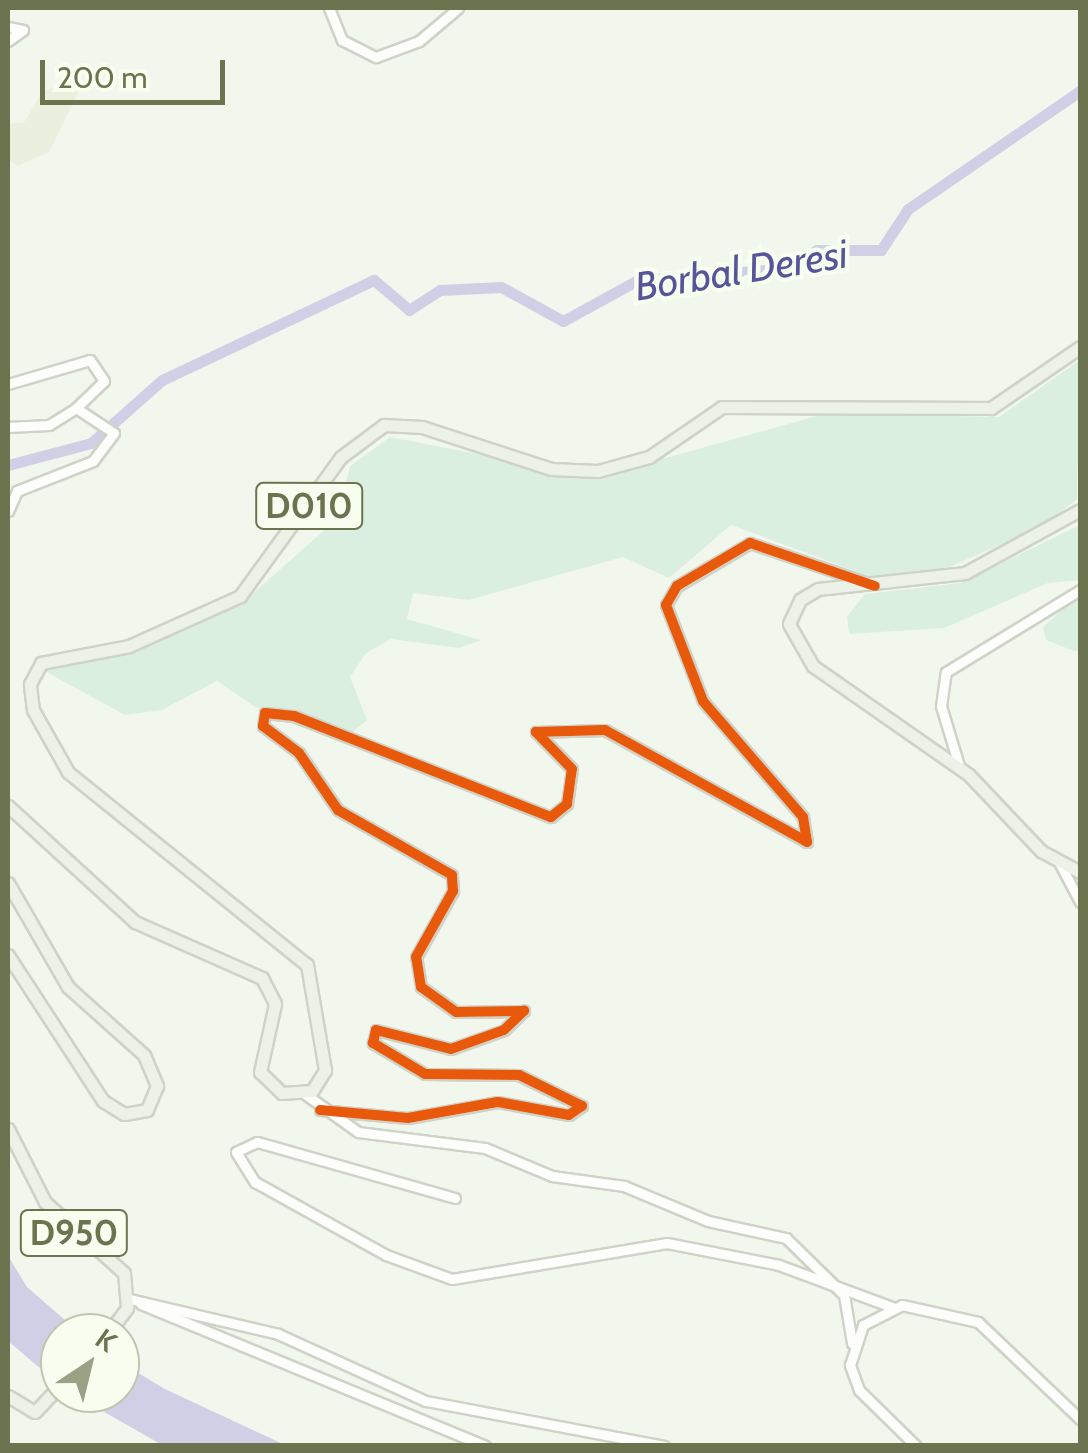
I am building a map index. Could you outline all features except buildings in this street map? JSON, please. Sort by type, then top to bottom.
[{"type":"main road","name":"D010","points":[[305,1094],[325,1070],[307,965],[76,780],[32,710],[35,670],[130,646],[240,596],[341,457],[384,425],[422,427],[551,469],[598,470],[650,457],[722,407],[991,408],[1080,347]]},
{"type":"main road","points":[[1080,510],[964,573],[808,594],[790,615],[792,640],[830,680],[960,769],[1060,864],[1080,872]]},
{"type":"main road","points":[[8,806],[135,922],[262,978],[276,1004],[260,1072],[282,1093],[305,1094]]},
{"type":"main road","points":[[8,883],[68,987],[144,1055],[157,1086],[148,1110],[124,1114],[102,1101],[8,955]]},
{"type":"main road","name":"D950","points":[[8,1129],[44,1202],[119,1266],[129,1299],[121,1313]]},
{"type":"main road","points":[[8,1396],[35,1412],[40,1407]]},
{"type":"street","points":[[329,8],[342,40],[376,58],[420,42],[458,8]]},
{"type":"street","points":[[8,26],[23,30],[8,41]]},
{"type":"street","points":[[8,384],[90,360],[104,380],[76,408],[49,425],[8,427]]},
{"type":"street","points":[[8,512],[21,489],[98,458],[110,428],[76,408]]},
{"type":"street","points":[[320,1110],[408,1118],[498,1102],[569,1116],[582,1106],[519,1075],[424,1074],[373,1044],[376,1030],[451,1049],[504,1030],[524,1012],[456,1012],[421,987],[416,958],[453,891],[452,875],[338,810],[299,753],[263,726],[265,714],[294,716],[546,816],[564,810],[572,776],[566,756],[536,732],[606,730],[808,842],[803,817],[703,701],[666,605],[678,586],[750,544],[875,586]]},
{"type":"street","points":[[960,769],[941,706],[943,678],[970,650],[1032,628],[1080,590]]},
{"type":"street","points":[[1060,864],[1080,902]]},
{"type":"street","points":[[305,1094],[320,1110],[358,1132],[485,1148],[552,1176],[624,1186],[708,1222],[770,1232],[812,1255],[844,1295],[860,1390],[916,1446]]},
{"type":"street","points":[[455,1198],[257,1142],[236,1152],[255,1182],[386,1255],[452,1279],[668,1243],[779,1265],[844,1295],[892,1307],[931,1306],[978,1322],[1080,1419]]},
{"type":"street","points":[[129,1299],[278,1334],[426,1402],[610,1441],[664,1446]]},
{"type":"street","points":[[129,1299],[485,1446]]},
{"type":"street","points":[[852,1343],[892,1307]]},
{"type":"shaded area","points":[[69,84],[78,93],[49,152],[18,166],[8,159],[8,124],[24,122],[43,91]]},
{"type":"shaded area","points":[[1080,360],[1077,499],[1043,526],[929,576],[869,576],[731,525],[669,578],[623,557],[469,600],[413,593],[407,619],[481,640],[459,648],[391,639],[366,653],[350,677],[367,720],[352,733],[255,707],[217,681],[162,710],[125,715],[41,669],[129,651],[241,604],[337,519],[350,466],[390,437],[597,477],[828,413],[999,417]]},
{"type":"shaded area","points":[[1080,525],[1080,580],[1048,583],[944,628],[849,634],[847,617],[865,594],[960,583]]},
{"type":"shaded area","points":[[1080,593],[1080,650],[1074,651],[1046,640],[1043,627]]},
{"type":"water","points":[[8,1256],[27,1287],[57,1313],[40,1313],[40,1368],[8,1341]]},
{"type":"water","points":[[140,1374],[285,1445],[162,1445],[106,1413],[140,1413]]},
{"type":"waterway","name":"Borbal Deresi","points":[[8,465],[91,443],[162,380],[374,280],[409,310],[440,290],[501,287],[563,321],[636,281],[787,268],[817,250],[881,250],[908,209],[1080,91]]},
{"type":"cycle path","points":[[320,1110],[408,1118],[498,1102],[569,1115],[582,1106],[519,1075],[425,1074],[373,1043],[376,1030],[451,1049],[504,1030],[524,1011],[456,1012],[421,987],[416,957],[453,891],[452,875],[338,810],[299,753],[263,726],[265,713],[294,716],[551,817],[567,804],[572,769],[536,732],[605,730],[807,842],[803,817],[703,701],[666,605],[677,586],[750,543],[875,586]]}]
